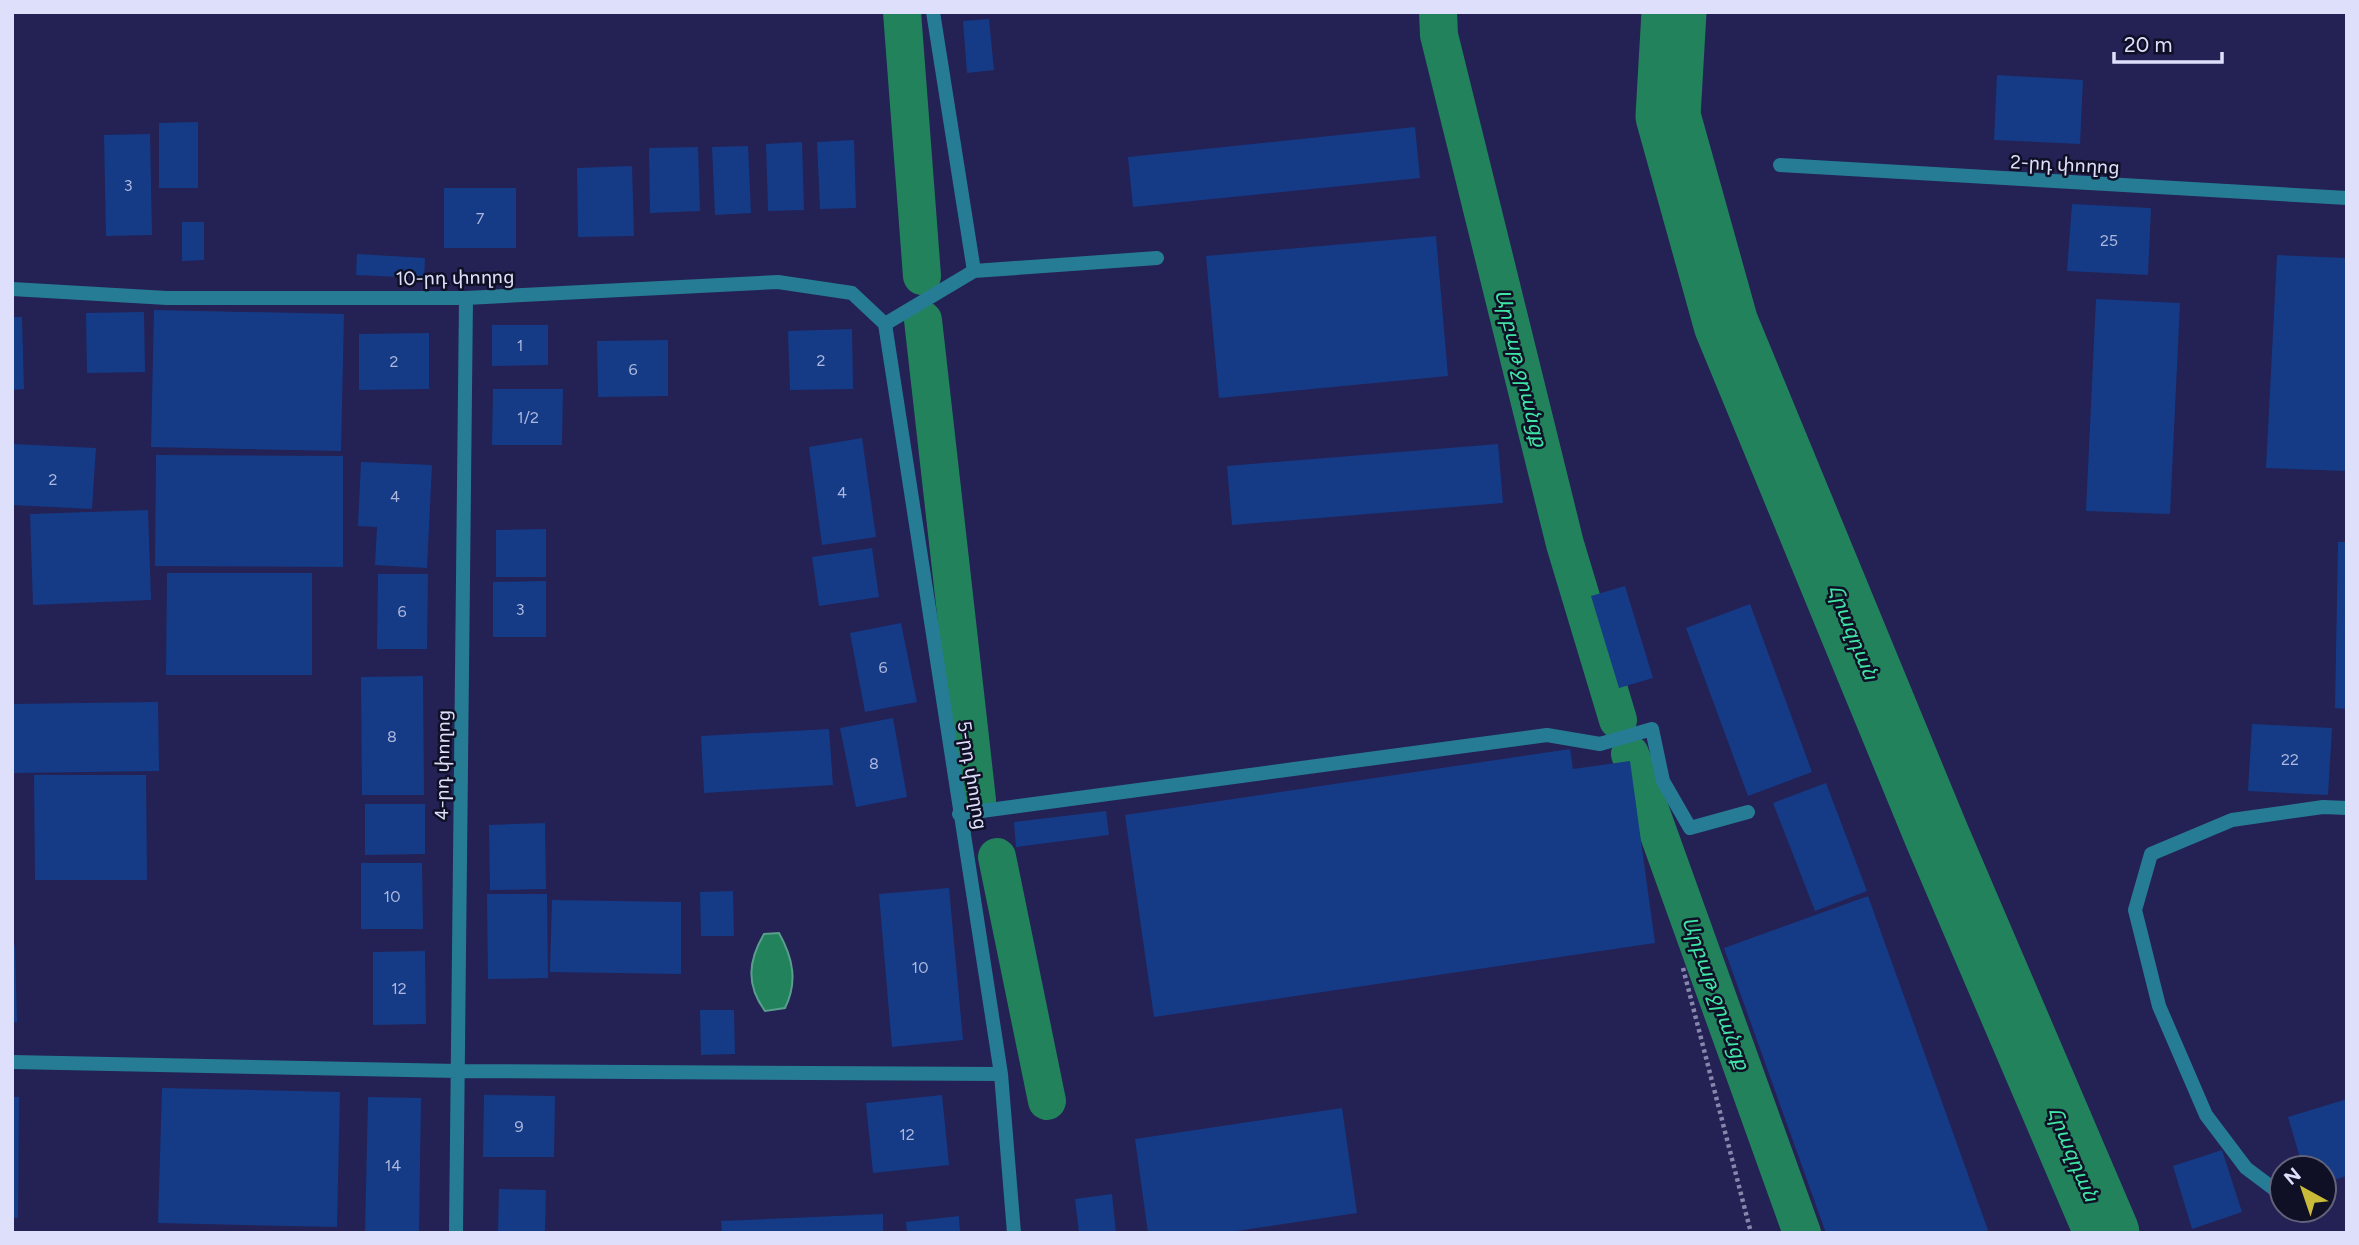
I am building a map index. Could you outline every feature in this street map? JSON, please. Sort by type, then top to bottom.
[{"type":"street","points":[[933,12],[974,271]]},
{"type":"street","name":"2-րդ փողոց","points":[[1780,165],[2347,198]]},
{"type":"street","points":[[885,324],[974,271],[1157,258]]},
{"type":"street","name":"10-րդ փողոց","points":[[12,289],[167,298],[466,298],[778,282],[852,293],[885,324]]},
{"type":"street","name":"4-րդ փողոց","points":[[456,1233],[466,298]]},
{"type":"street","name":"5-րդ փողոց","points":[[885,324],[1001,1074],[1014,1233]]},
{"type":"street","points":[[959,814],[1547,735],[1600,744],[1652,729],[1663,781],[1690,828],[1748,812]]},
{"type":"street","points":[[2268,1184],[2246,1168],[2206,1115],[2160,1006],[2135,909],[2151,854],[2232,820],[2323,807],[2347,808]]},
{"type":"street","points":[[12,1062],[458,1071],[1001,1074]]},
{"type":"path","points":[[1683,968],[1751,1233]]},
{"type":"shaded area","points":[[779,933],[788,952],[792,989],[785,1008],[765,1011],[752,982],[752,963],[764,934]]},
{"type":"building","points":[[989,19],[994,70],[967,73],[963,21]]},
{"type":"building","points":[[1997,75],[2083,80],[2080,144],[1994,140]]},
{"type":"building","points":[[198,122],[198,188],[159,188],[159,123]]},
{"type":"building","points":[[1415,127],[1420,178],[1133,207],[1128,157]]},
{"type":"building","points":[[150,134],[152,235],[106,236],[104,135]]},
{"type":"building","points":[[854,140],[856,208],[820,209],[817,142]]},
{"type":"building","points":[[802,142],[804,210],[768,211],[766,144]]},
{"type":"building","points":[[748,146],[751,213],[715,215],[712,147]]},
{"type":"building","points":[[698,147],[700,211],[650,213],[649,148]]},
{"type":"building","points":[[632,166],[634,236],[578,237],[577,168]]},
{"type":"building","points":[[444,188],[516,188],[516,248],[444,248]]},
{"type":"building","points":[[2072,204],[2151,208],[2148,275],[2067,271]]},
{"type":"building","points":[[182,222],[204,222],[204,260],[182,261]]},
{"type":"building","points":[[1436,236],[1448,376],[1219,398],[1206,256]]},
{"type":"building","points":[[357,254],[425,258],[424,278],[356,275]]},
{"type":"building","points":[[2277,255],[2347,258],[2345,471],[2266,468]]},
{"type":"building","points":[[2096,299],[2180,303],[2170,514],[2086,511]]},
{"type":"building","points":[[154,310],[344,314],[341,451],[151,447]]},
{"type":"building","points":[[144,312],[145,372],[87,373],[86,313]]},
{"type":"building","points":[[12,317],[22,317],[24,389],[12,390]]},
{"type":"building","points":[[492,325],[548,325],[548,365],[492,366]]},
{"type":"building","points":[[852,329],[853,389],[790,390],[788,331]]},
{"type":"building","points":[[429,333],[429,389],[359,390],[359,334]]},
{"type":"building","points":[[668,340],[668,396],[598,397],[597,341]]},
{"type":"building","points":[[493,389],[563,389],[562,445],[492,445]]},
{"type":"building","points":[[862,438],[876,537],[822,545],[809,447]]},
{"type":"building","points":[[13,444],[96,448],[92,509],[12,505]]},
{"type":"building","points":[[1498,444],[1503,503],[1232,525],[1227,466]]},
{"type":"building","points":[[156,455],[343,456],[343,567],[155,566]]},
{"type":"building","points":[[361,462],[432,465],[427,568],[375,565],[377,527],[358,526]]},
{"type":"building","points":[[148,510],[151,600],[33,605],[30,514]]},
{"type":"building","points":[[546,529],[546,577],[496,577],[496,530]]},
{"type":"building","points":[[2338,542],[2347,542],[2347,709],[2335,708]]},
{"type":"building","points":[[872,548],[879,597],[819,606],[812,557]]},
{"type":"building","points":[[167,573],[312,573],[312,675],[166,675]]},
{"type":"building","points":[[378,574],[428,574],[427,649],[377,649]]},
{"type":"building","points":[[546,581],[546,637],[493,637],[493,582]]},
{"type":"building","points":[[1625,586],[1653,678],[1619,688],[1591,596]]},
{"type":"building","points":[[1750,604],[1812,772],[1748,796],[1686,628]]},
{"type":"building","points":[[901,623],[917,702],[865,712],[850,633]]},
{"type":"building","points":[[423,676],[424,795],[362,795],[361,677]]},
{"type":"building","points":[[158,702],[159,771],[12,773],[12,704]]},
{"type":"building","points":[[893,718],[907,797],[856,807],[840,728]]},
{"type":"building","points":[[2252,724],[2332,728],[2328,795],[2248,791]]},
{"type":"building","points":[[829,729],[833,785],[704,793],[701,736]]},
{"type":"building","points":[[1570,749],[1573,769],[1630,761],[1655,943],[1154,1017],[1125,815]]},
{"type":"building","points":[[34,775],[146,775],[147,880],[35,880]]},
{"type":"building","points":[[1826,783],[1867,891],[1815,911],[1773,803]]},
{"type":"building","points":[[365,804],[425,804],[425,854],[365,855]]},
{"type":"building","points":[[1106,811],[1109,835],[1016,847],[1014,822]]},
{"type":"building","points":[[545,823],[546,889],[490,890],[489,825]]},
{"type":"building","points":[[361,863],[422,863],[423,929],[361,929]]},
{"type":"building","points":[[949,888],[963,1040],[892,1047],[879,894]]},
{"type":"building","points":[[733,891],[734,936],[701,936],[700,892]]},
{"type":"building","points":[[487,894],[547,894],[548,978],[488,979]]},
{"type":"building","points":[[1868,896],[1989,1233],[1826,1233],[1724,948]]},
{"type":"building","points":[[552,900],[681,902],[681,974],[550,972]]},
{"type":"building","points":[[12,945],[15,945],[17,1022],[12,1022]]},
{"type":"building","points":[[425,951],[426,1024],[373,1025],[373,952]]},
{"type":"building","points":[[700,1010],[734,1010],[735,1054],[701,1055]]},
{"type":"building","points":[[162,1088],[340,1092],[337,1227],[158,1223]]},
{"type":"building","points":[[484,1095],[555,1096],[554,1157],[483,1157]]},
{"type":"building","points":[[942,1095],[949,1165],[873,1173],[866,1103]]},
{"type":"building","points":[[12,1097],[19,1097],[18,1218],[12,1218]]},
{"type":"building","points":[[368,1097],[421,1098],[419,1233],[365,1233]]},
{"type":"building","points":[[2347,1099],[2347,1176],[2338,1179],[2338,1154],[2299,1154],[2288,1117]]},
{"type":"building","points":[[1342,1108],[1357,1213],[1223,1233],[1148,1233],[1135,1139]]},
{"type":"building","points":[[2222,1150],[2242,1212],[2192,1229],[2173,1166]]},
{"type":"building","points":[[499,1189],[546,1190],[545,1233],[498,1233]]},
{"type":"building","points":[[1112,1194],[1116,1233],[1079,1233],[1075,1199]]},
{"type":"building","points":[[883,1214],[883,1233],[722,1233],[721,1221]]},
{"type":"building","points":[[959,1216],[960,1233],[907,1233],[906,1222]]},
{"type":"waterway","points":[[902,12],[922,276]]},
{"type":"waterway","name":"Արբաթ ջրանցք","points":[[1438,12],[1439,35],[1565,544],[1618,720]]},
{"type":"waterway","name":"Հրազդան","points":[[1674,12],[1668,116],[1726,324],[1937,836],[2107,1233]]},
{"type":"waterway","points":[[923,320],[977,800]]},
{"type":"waterway","name":"Արբաթ ջրանցք","points":[[1630,754],[1802,1233]]},
{"type":"waterway","points":[[997,857],[1047,1101]]}]
